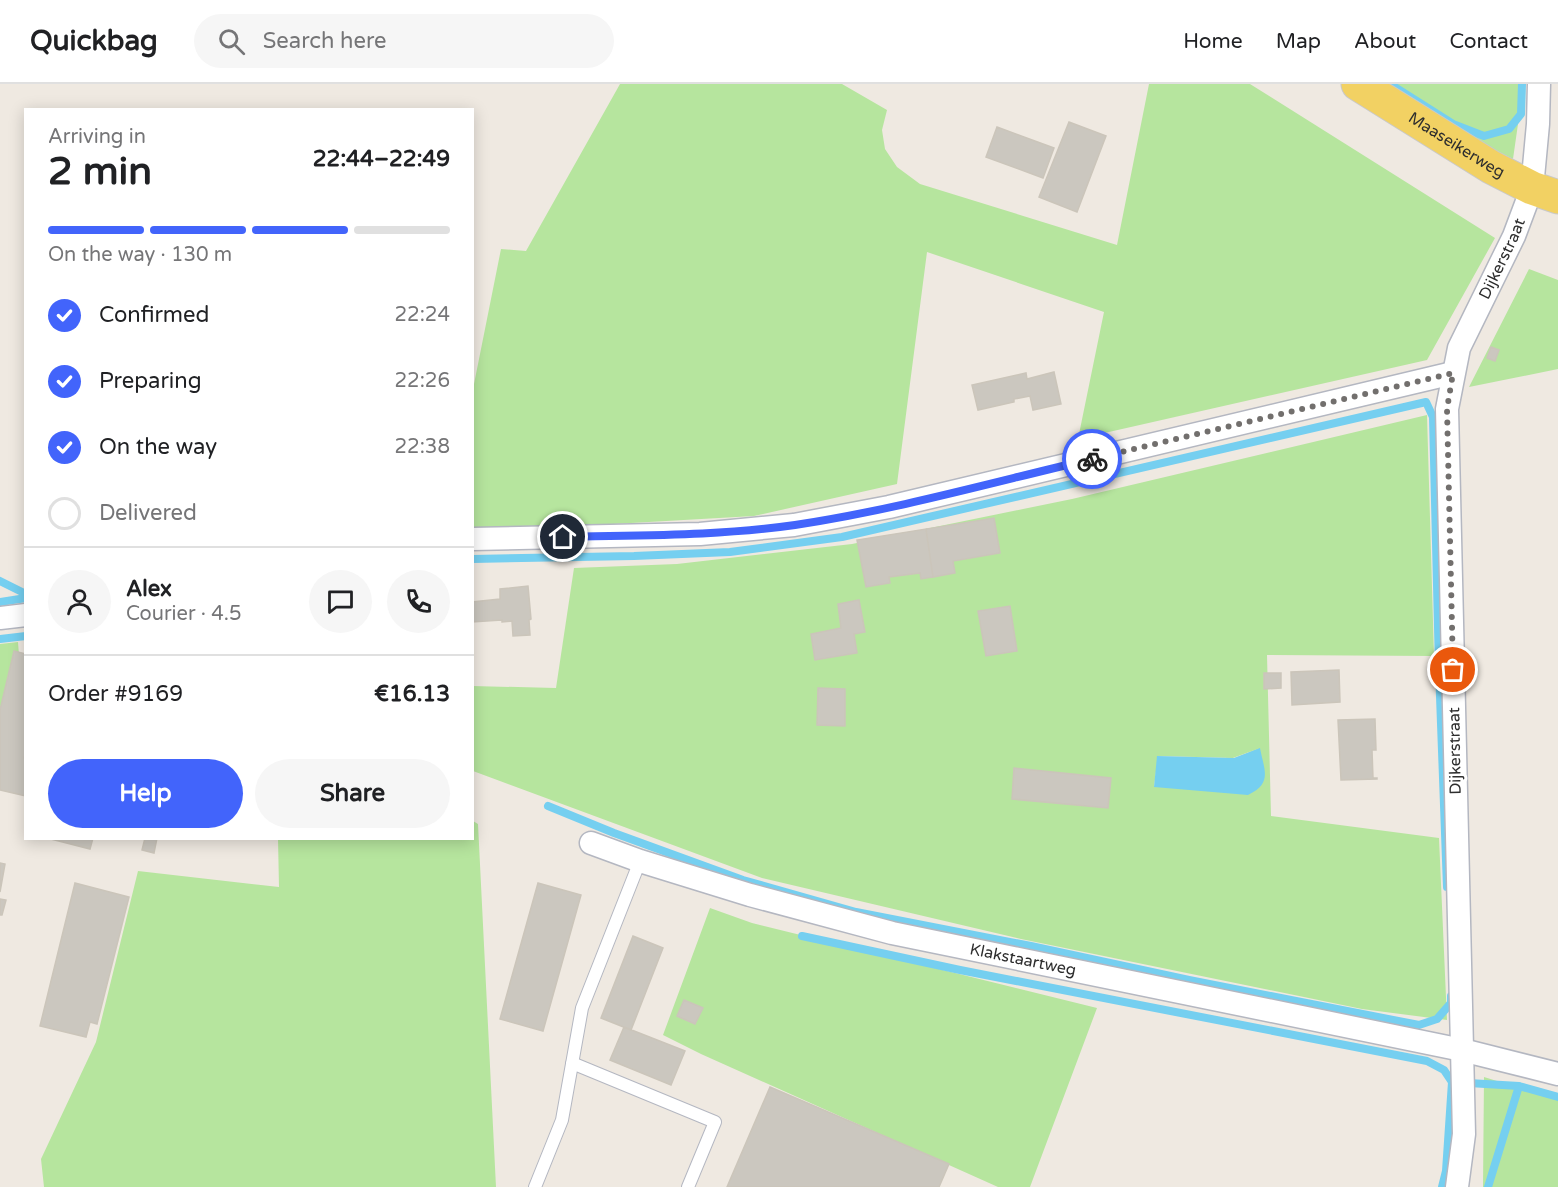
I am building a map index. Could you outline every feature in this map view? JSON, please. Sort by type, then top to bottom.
[{"type":"main road","name":"Maaseikerweg","points":[[1358,84],[1491,167],[1545,193]]},
{"type":"street","name":"Dijkerstraat","points":[[1457,1187],[1464,1134],[1447,409],[1459,348],[1514,236],[1545,193],[1538,124],[1539,84]]},
{"type":"street","points":[[474,539],[700,534],[794,525],[890,507],[1453,373]]},
{"type":"street","points":[[0,618],[24,615]]},
{"type":"street","name":"Klakstaartweg","points":[[591,843],[640,861],[750,895],[892,933],[1462,1050],[1558,1074]]},
{"type":"lane","points":[[535,1187],[562,1120],[582,1008],[640,861]]},
{"type":"lane","points":[[572,1063],[716,1122],[688,1187]]},
{"type":"green space","points":[[620,84],[842,84],[887,110],[882,130],[885,149],[897,167],[920,184],[1117,245],[1149,84],[1250,84],[1495,238],[1427,360],[1078,439],[1104,312],[927,252],[897,484],[754,516],[474,532],[474,384],[501,249],[526,251]]},
{"type":"green space","points":[[1384,84],[1522,84],[1513,159],[1465,136]]},
{"type":"green space","points":[[1529,269],[1558,280],[1558,369],[1469,387]]},
{"type":"green space","points":[[1427,415],[1434,656],[1267,655],[1271,816],[1439,838],[1447,1020],[1362,1009],[1021,939],[762,878],[474,771],[474,686],[556,688],[574,568],[677,564],[852,544],[1072,499]],"holes":[[[1158,756],[1233,758],[1154,787]]]},
{"type":"green space","points":[[18,642],[19,655],[0,731],[0,644]]},
{"type":"green space","points":[[474,822],[478,824],[496,1187],[44,1187],[41,1159],[96,1042],[138,871],[279,887],[278,840],[474,840]]},
{"type":"green space","points":[[710,908],[752,923],[1097,1008],[1030,1187],[998,1187],[663,1035]]},
{"type":"green space","points":[[1484,1077],[1558,1100],[1558,1187],[1483,1187]]},
{"type":"water","points":[[1260,748],[1265,769],[1264,781],[1248,795],[1154,787],[1157,756],[1234,758]]},
{"type":"building","points":[[1069,122],[1106,136],[1077,212],[1039,197]]},
{"type":"building","points":[[997,127],[1054,148],[1043,178],[986,157]]},
{"type":"building","points":[[1491,347],[1499,350],[1495,361],[1487,358]]},
{"type":"building","points":[[1054,372],[1061,404],[1033,410],[1030,396],[978,410],[972,385],[1026,373],[1027,379]]},
{"type":"building","points":[[994,518],[1000,553],[953,561],[955,573],[933,577],[926,529]]},
{"type":"building","points":[[926,529],[933,577],[921,579],[920,573],[889,577],[890,583],[866,587],[857,540]]},
{"type":"building","points":[[528,586],[530,635],[513,636],[512,621],[474,622],[474,602],[500,599],[500,589]]},
{"type":"building","points":[[859,600],[865,632],[854,634],[857,653],[815,660],[811,634],[841,628],[838,604]]},
{"type":"building","points":[[1010,606],[1017,651],[986,656],[978,611]]},
{"type":"building","points":[[14,651],[24,654],[24,796],[0,790],[0,710]]},
{"type":"building","points":[[1339,670],[1340,702],[1292,705],[1291,672]]},
{"type":"building","points":[[1264,673],[1281,673],[1281,688],[1264,689]]},
{"type":"building","points":[[818,688],[845,689],[845,726],[817,725]]},
{"type":"building","points":[[1375,719],[1376,750],[1372,750],[1373,778],[1377,779],[1341,780],[1338,720]]},
{"type":"building","points":[[1014,768],[1111,778],[1108,808],[1012,799]]},
{"type":"building","points":[[55,840],[92,840],[90,849]]},
{"type":"building","points":[[144,840],[157,840],[154,853],[142,850]]},
{"type":"building","points":[[0,863],[5,864],[0,892]]},
{"type":"building","points":[[75,883],[129,897],[97,1024],[90,1022],[86,1037],[40,1026]]},
{"type":"building","points":[[538,883],[581,895],[543,1031],[500,1019]]},
{"type":"building","points":[[0,899],[6,900],[2,915],[0,915]]},
{"type":"building","points":[[633,936],[663,948],[631,1030],[601,1018]]},
{"type":"building","points":[[684,1000],[703,1008],[695,1024],[677,1016]]},
{"type":"building","points":[[624,1027],[685,1051],[671,1085],[610,1060]]},
{"type":"building","points":[[770,1087],[949,1164],[939,1187],[727,1187]]},
{"type":"waterway","points":[[1390,84],[1453,124],[1484,136],[1509,129],[1521,114],[1522,84]]},
{"type":"waterway","points":[[474,559],[730,552],[842,537],[1426,402],[1433,417],[1447,887]]},
{"type":"waterway","points":[[0,581],[24,593]]},
{"type":"waterway","points":[[0,602],[24,598]]},
{"type":"waterway","points":[[0,639],[24,636]]},
{"type":"waterway","points":[[548,806],[614,833],[743,880],[856,912],[1419,1025],[1437,1019],[1451,1003],[1451,996]]},
{"type":"waterway","points":[[802,936],[960,970],[1427,1061],[1444,1070],[1452,1082],[1519,1086]]},
{"type":"waterway","points":[[1442,1187],[1446,1171],[1452,1082]]},
{"type":"waterway","points":[[1488,1187],[1519,1086],[1558,1097]]},
{"type":"way so far","points":[[1092,459],[1453,373],[1447,409],[1453,670]]},
{"type":"route","points":[[563,537],[700,534],[794,525],[890,507],[1092,459]]}]
